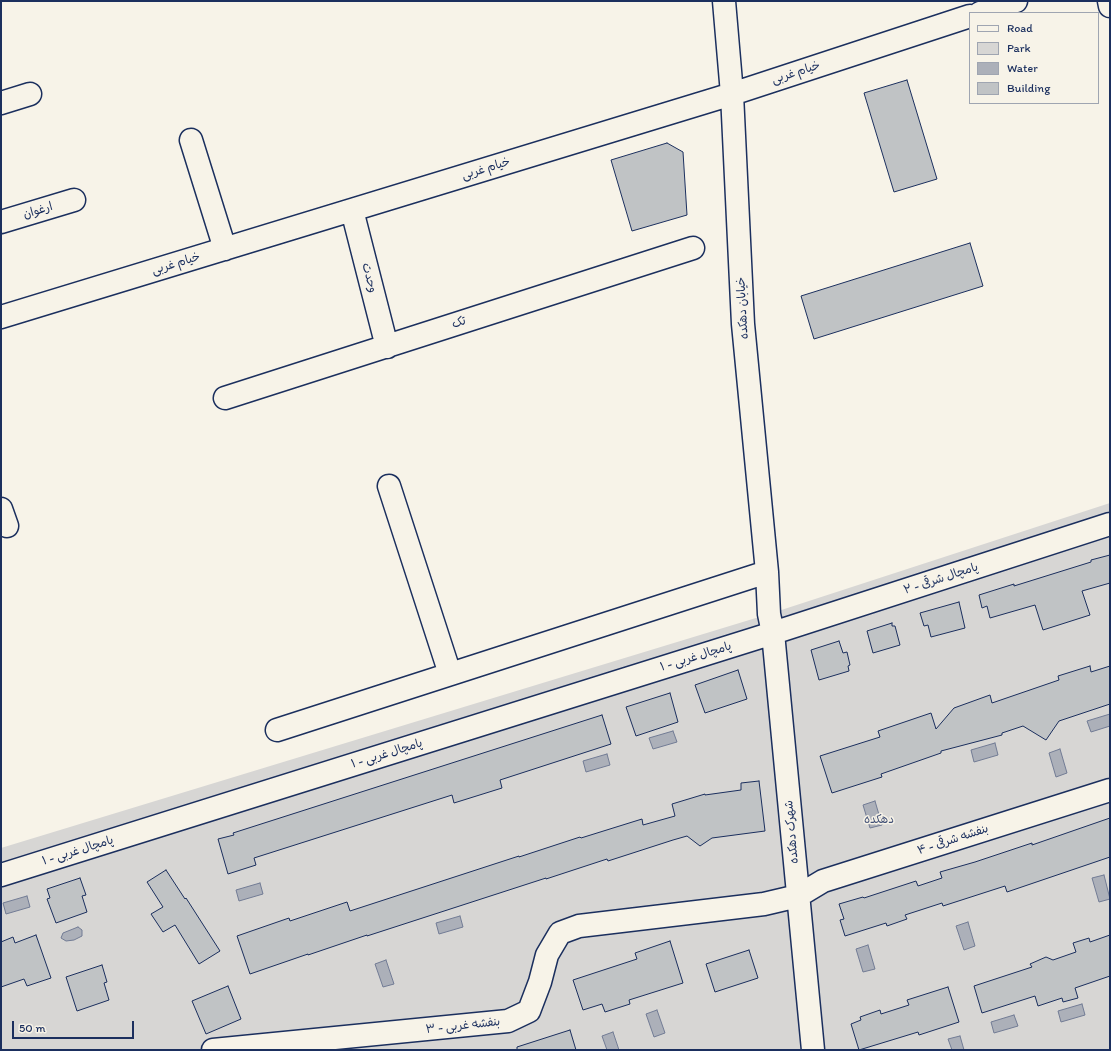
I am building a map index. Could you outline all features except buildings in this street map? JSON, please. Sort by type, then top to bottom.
[{"type":"street","name":"خیابان دهکده","points":[[724,1],[732,94],[743,324],[771,624]]},
{"type":"street","points":[[983,12],[1016,1]]},
{"type":"street","points":[[1108,1],[1110,6]]},
{"type":"street","name":"خیام غربی","points":[[1,317],[732,94],[969,16]]},
{"type":"street","points":[[1,103],[30,94]]},
{"type":"street","points":[[191,140],[225,249]]},
{"type":"street","name":"ارغوان","points":[[1,222],[74,200]]},
{"type":"street","name":"وحدت","points":[[352,210],[387,347]]},
{"type":"street","name":"تک","points":[[225,398],[693,248]]},
{"type":"street","points":[[389,486],[450,674]]},
{"type":"street","name":"پامچال شرقی - ۲","points":[[771,624],[1110,524]]},
{"type":"street","points":[[277,730],[767,572]]},
{"type":"street","name":"پامچال غربی - ۱","points":[[1,875],[771,624]]},
{"type":"street","name":"شهرک دهکده","points":[[771,624],[814,1050]]},
{"type":"street","name":"بنفشه شرقی - ۴","points":[[798,896],[823,881],[1110,790]]},
{"type":"street","name":"بنفشه غربی - ۳","points":[[213,1050],[508,1021],[530,1011],[547,955],[560,933],[579,926],[764,904],[798,896]]},
{"type":"green space","name":"دهکده","points":[[1110,503],[1110,1050],[1,1050],[1,848],[769,614]]},
{"type":"water","points":[[1110,714],[1110,726],[1091,732],[1087,721]]},
{"type":"water","points":[[673,731],[677,742],[653,749],[649,738]]},
{"type":"water","points":[[995,743],[998,755],[974,762],[971,750]]},
{"type":"water","points":[[1060,749],[1067,773],[1056,777],[1049,753]]},
{"type":"water","points":[[607,754],[610,765],[586,772],[583,761]]},
{"type":"water","points":[[875,801],[882,825],[870,828],[863,805]]},
{"type":"water","points":[[1104,875],[1110,899],[1099,902],[1092,878]]},
{"type":"water","points":[[260,883],[263,894],[239,901],[236,890]]},
{"type":"water","points":[[27,896],[30,907],[6,914],[3,903]]},
{"type":"water","points":[[460,916],[463,927],[439,934],[436,923]]},
{"type":"water","points":[[968,922],[975,946],[964,950],[956,926]]},
{"type":"water","points":[[78,927],[82,930],[82,936],[74,940],[66,941],[61,938],[63,933]]},
{"type":"water","points":[[868,945],[875,969],[863,972],[856,949]]},
{"type":"water","points":[[386,960],[394,984],[383,987],[375,964]]},
{"type":"water","points":[[1082,1004],[1085,1015],[1061,1022],[1058,1011]]},
{"type":"water","points":[[657,1010],[665,1033],[654,1037],[646,1014]]},
{"type":"water","points":[[1014,1015],[1018,1026],[994,1033],[991,1022]]},
{"type":"water","points":[[613,1032],[619,1050],[607,1050],[602,1036]]},
{"type":"water","points":[[960,1036],[964,1050],[952,1050],[948,1039]]}]
